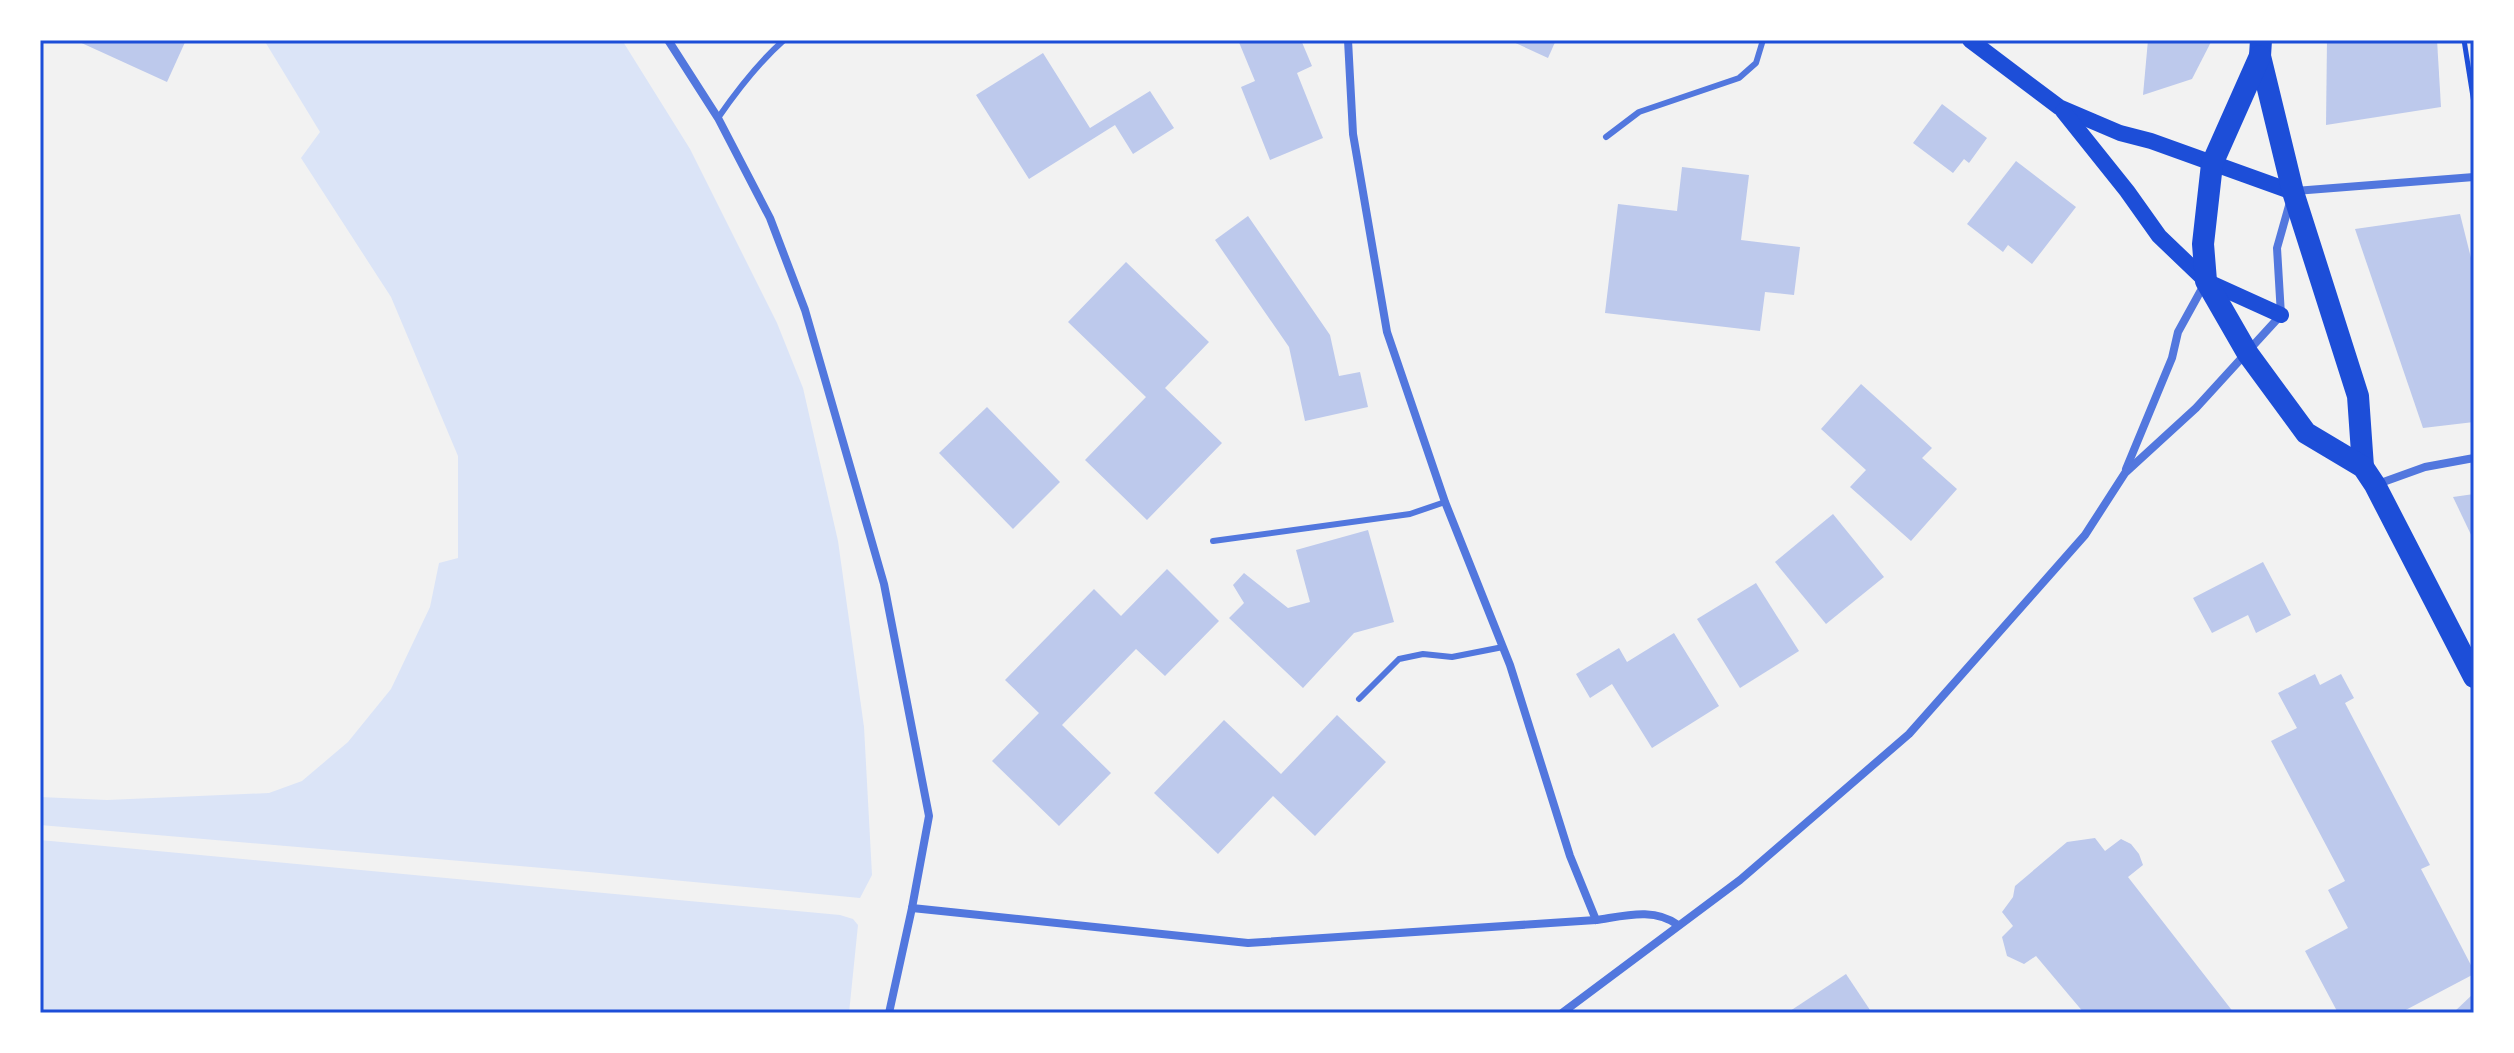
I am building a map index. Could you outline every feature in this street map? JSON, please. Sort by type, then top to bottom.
[{"type":"highway","points":[[2260,48],[2212,164],[2203,244],[2206,281],[2248,354],[2306,433],[2369,476]]},
{"type":"highway","points":[[2260,48],[2293,192],[2358,396],[2369,476],[2474,677]]},
{"type":"main road","points":[[1970,40],[2059,107],[2120,133],[2151,141],[2293,192]]},
{"type":"main road","points":[[2059,107],[2159,236],[2206,281],[2281,315]]},
{"type":"street","points":[[668,40],[718,118],[770,218],[805,310],[884,584],[929,816],[889,1013]]},
{"type":"street","points":[[1348,40],[1353,134],[1387,332],[1445,502],[1503,647],[1570,856],[1596,920]]},
{"type":"street","points":[[2125,473],[2196,408],[2281,315],[2277,248],[2293,192],[2474,177]]},
{"type":"street","points":[[1562,1013],[1740,880],[1909,734],[2085,535],[2125,473],[2172,358],[2178,332],[2206,281]]},
{"type":"street","points":[[2369,476],[2474,458]]},
{"type":"street","points":[[912,908],[1248,943],[1596,920],[1653,913],[1668,917],[1678,925]]},
{"type":"lane","points":[[718,118],[742,84],[784,40]]},
{"type":"lane","points":[[1606,137],[1639,112],[1739,78],[1756,63],[1763,40]]},
{"type":"lane","points":[[1213,541],[1410,514],[1445,502]]},
{"type":"lane","points":[[1359,699],[1399,659],[1423,654],[1452,657],[1503,647]]},
{"type":"path","points":[[2464,40],[2474,103]]},
{"type":"shaded area","points":[[264,40],[622,40],[690,149],[777,323],[803,388],[838,541],[864,727],[872,875],[860,898],[40,825],[40,797],[107,800],[269,793],[302,781],[348,742],[391,689],[430,607],[439,563],[458,558],[458,456],[391,297],[301,158],[320,132]]},
{"type":"shaded area","points":[[40,840],[840,915],[853,919],[858,925],[849,1013],[40,1013]]},
{"type":"building","points":[[75,40],[186,40],[167,82]]},
{"type":"building","points":[[1238,40],[1301,40],[1312,66],[1297,73],[1323,138],[1270,160],[1241,87],[1255,81]]},
{"type":"building","points":[[1509,40],[1556,40],[1548,58]]},
{"type":"building","points":[[2148,40],[2212,40],[2192,79],[2143,95]]},
{"type":"building","points":[[2327,40],[2437,40],[2441,107],[2326,125]]},
{"type":"building","points":[[1043,53],[1090,128],[1150,91],[1174,128],[1133,154],[1115,125],[1029,179],[976,95]]},
{"type":"building","points":[[1942,104],[1987,138],[1969,163],[1964,159],[1953,173],[1913,143]]},
{"type":"building","points":[[2016,161],[2076,207],[2032,264],[2008,245],[2003,252],[1967,224]]},
{"type":"building","points":[[1682,167],[1749,175],[1741,240],[1800,247],[1794,295],[1765,292],[1760,331],[1605,313],[1618,204],[1677,211]]},
{"type":"building","points":[[2460,214],[2474,270],[2474,422],[2423,428],[2355,229]]},
{"type":"building","points":[[1248,216],[1330,335],[1339,376],[1360,372],[1368,407],[1305,421],[1289,347],[1215,240]]},
{"type":"building","points":[[1126,262],[1209,342],[1165,388],[1222,443],[1147,520],[1085,460],[1146,397],[1068,322]]},
{"type":"building","points":[[1861,384],[1932,448],[1922,458],[1957,489],[1911,541],[1850,487],[1866,470],[1821,429]]},
{"type":"building","points":[[987,407],[1060,482],[1013,529],[939,453]]},
{"type":"building","points":[[2474,494],[2474,541],[2453,497]]},
{"type":"building","points":[[1833,514],[1884,577],[1826,624],[1775,562]]},
{"type":"building","points":[[1368,530],[1394,622],[1354,633],[1303,688],[1229,618],[1244,603],[1233,585],[1244,573],[1288,608],[1310,602],[1296,550]]},
{"type":"building","points":[[2263,562],[2291,615],[2256,633],[2248,615],[2212,633],[2193,598]]},
{"type":"building","points":[[1167,569],[1219,621],[1165,676],[1136,649],[1062,725],[1111,773],[1059,826],[992,761],[1039,713],[1005,680],[1094,589],[1121,616]]},
{"type":"building","points":[[1756,583],[1799,651],[1740,688],[1697,619]]},
{"type":"building","points":[[1674,633],[1719,706],[1652,748],[1612,684],[1590,698],[1576,674],[1619,648],[1627,662]]},
{"type":"building","points":[[2315,674],[2320,685],[2341,674],[2354,698],[2345,703],[2430,865],[2421,869],[2474,971],[2474,974],[2400,1013],[2338,1013],[2305,951],[2348,928],[2328,890],[2345,881],[2271,741],[2297,728],[2278,693]]},
{"type":"building","points":[[1337,715],[1386,762],[1315,836],[1273,796],[1218,854],[1154,793],[1224,720],[1281,774]]},
{"type":"building","points":[[2095,838],[2105,851],[2121,839],[2131,844],[2139,854],[2143,865],[2128,877],[2234,1013],[2084,1013],[2036,956],[2024,964],[2007,956],[2002,937],[2013,926],[2002,912],[2013,897],[2015,886],[2067,842]]},
{"type":"building","points":[[1846,974],[1872,1013],[1787,1013]]},
{"type":"building","points":[[2474,993],[2474,1013],[2453,1013]]}]
